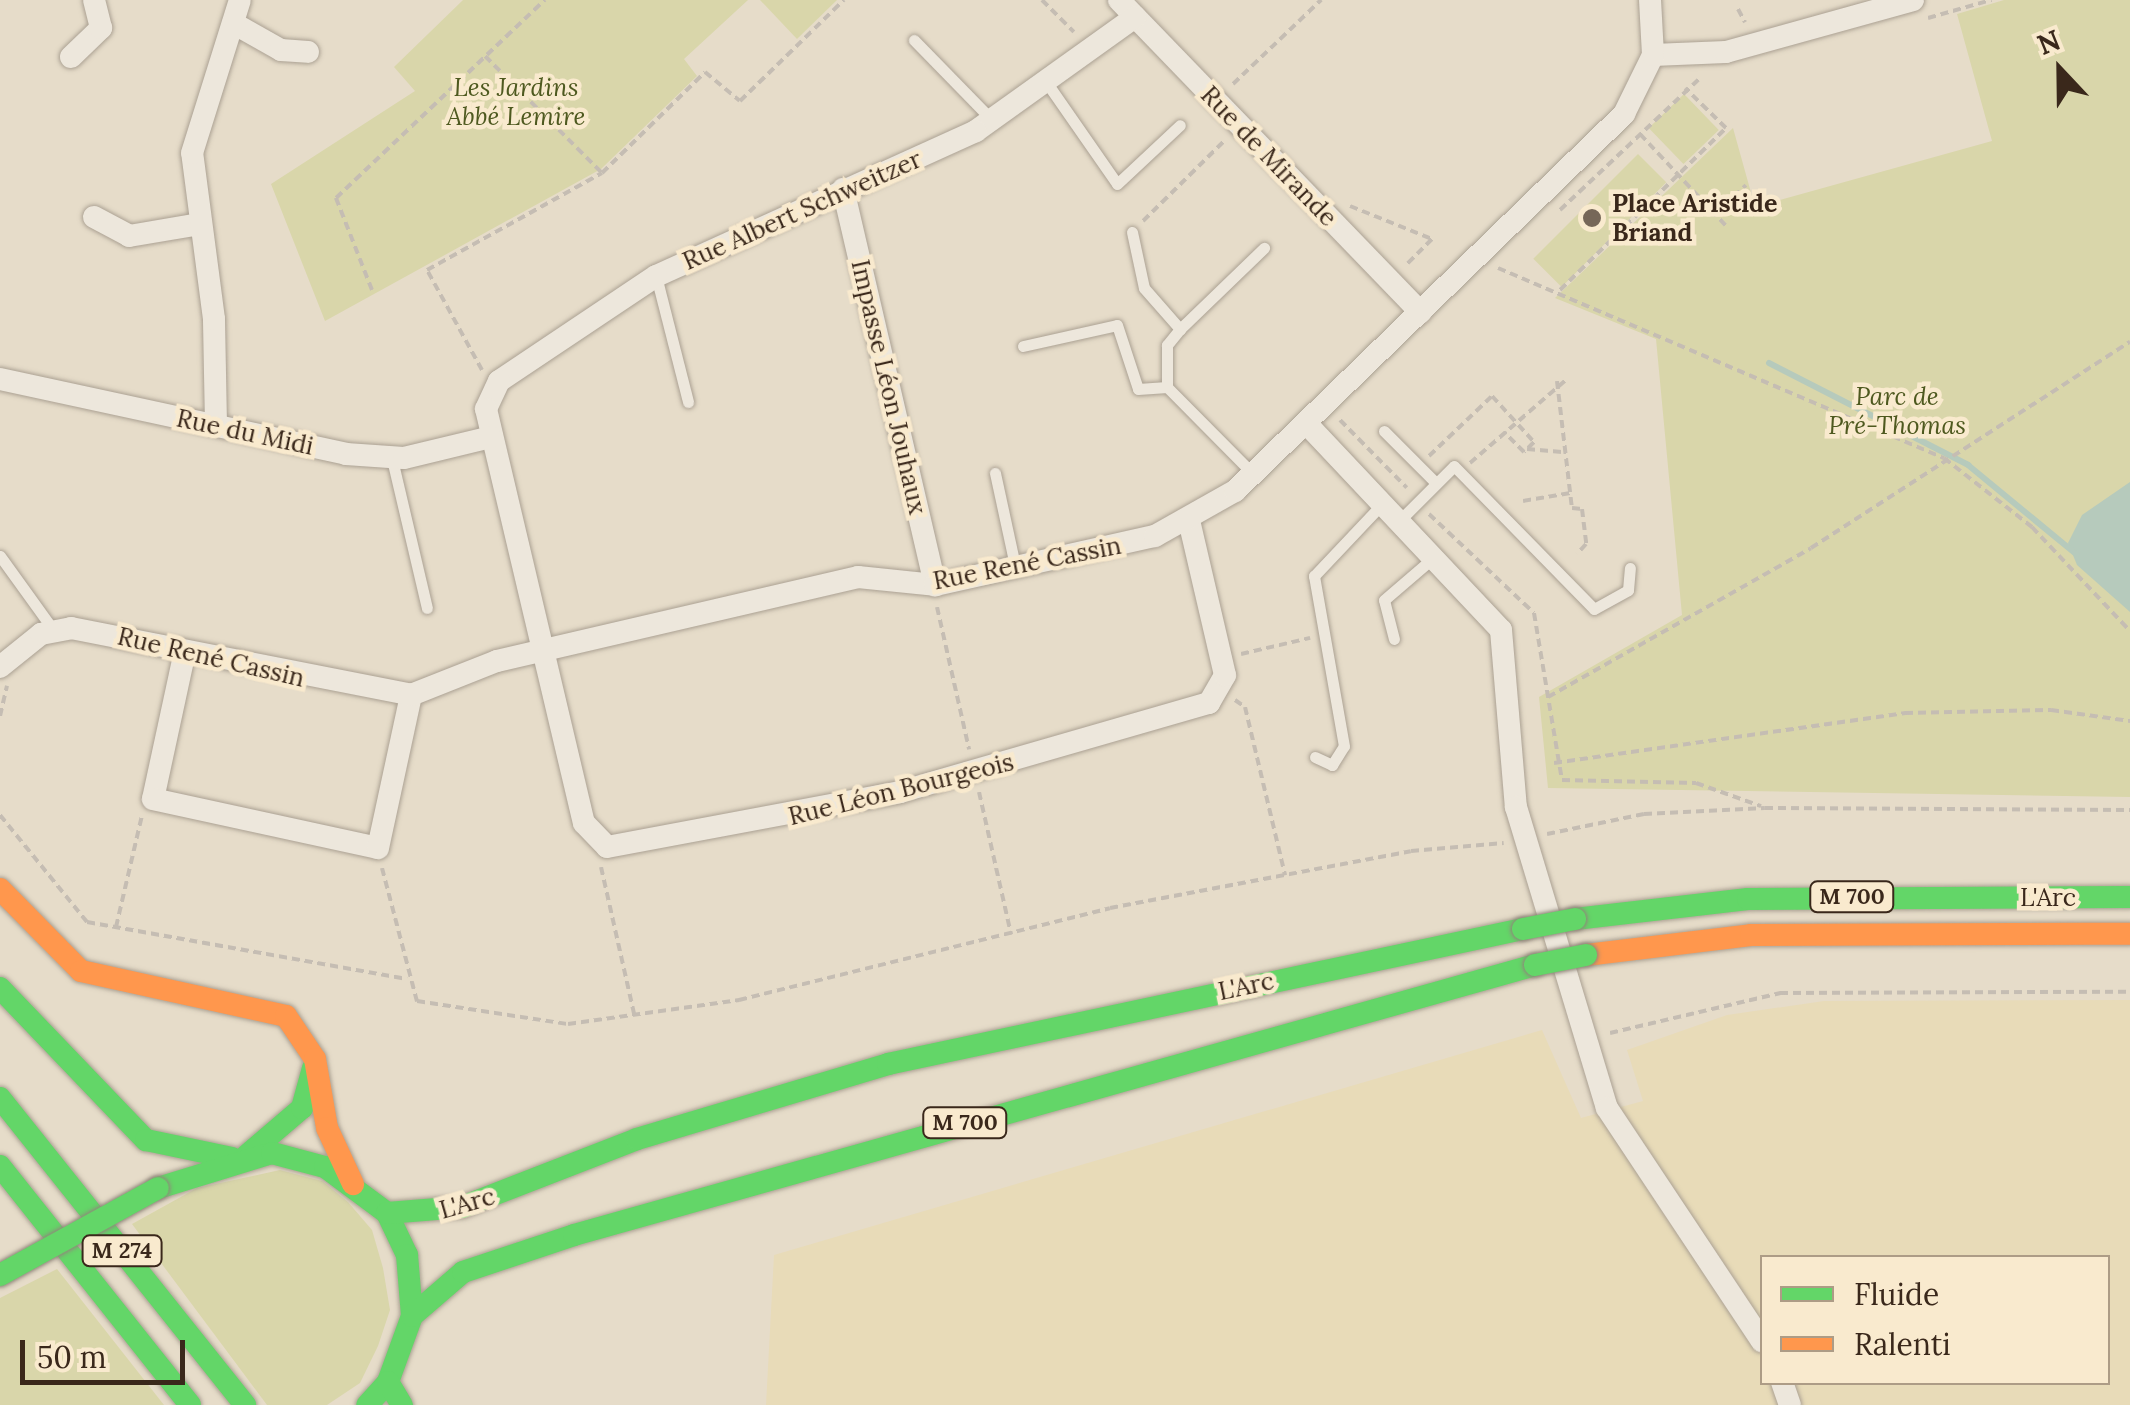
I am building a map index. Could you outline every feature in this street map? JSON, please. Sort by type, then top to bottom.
[{"type":"main road","points":[[0,890],[81,971],[268,1007],[298,1028],[314,1058],[327,1128],[353,1184]]},
{"type":"main road","name":"L'Arc","points":[[387,1212],[462,1207],[638,1139],[888,1064],[1575,919],[1748,899],[2130,898]]},
{"type":"main road","name":"L'Arc","points":[[412,1316],[463,1272],[574,1235],[1534,965],[1586,954],[1751,935],[2130,934]]},
{"type":"main road","points":[[0,988],[146,1140],[240,1156],[300,1157],[353,1184],[387,1212],[407,1255],[412,1316],[388,1382],[367,1405]]},
{"type":"main road","points":[[0,1275],[158,1188],[240,1156],[302,1108],[314,1058]]},
{"type":"main road","name":"M 274","points":[[0,1098],[244,1405]]},
{"type":"main road","name":"M 274","points":[[0,1166],[190,1405]]},
{"type":"main road","points":[[388,1382],[402,1405]]},
{"type":"street","points":[[71,57],[100,28],[94,0]]},
{"type":"street","name":"Rue René Cassin","points":[[54,631],[411,695],[544,649],[858,577],[935,586],[1016,570],[1189,520],[1253,474],[1624,114],[1653,55],[1650,0]]},
{"type":"street","points":[[216,425],[214,319],[199,224],[194,135],[236,7],[281,50],[308,52]]},
{"type":"street","name":"Rue Albert Schweitzer","points":[[492,389],[656,276],[994,121],[1094,53],[1127,8]]},
{"type":"street","name":"Rue de Mirande","points":[[1127,8],[1223,94],[1239,126],[1420,312]]},
{"type":"street","points":[[1653,55],[1726,52],[1918,9]]},
{"type":"street","name":"Impasse Léon Jouhaux","points":[[843,188],[935,586]]},
{"type":"street","points":[[94,217],[120,236],[199,224]]},
{"type":"street","name":"Rue du Midi","points":[[0,379],[392,459],[492,436]]},
{"type":"street","points":[[492,389],[492,436],[594,842]]},
{"type":"street","points":[[1306,423],[1501,630],[1526,842],[1608,1108],[1760,1338]]},
{"type":"street","points":[[1189,520],[1222,658],[1224,692]]},
{"type":"street","points":[[0,667],[54,631]]},
{"type":"street","points":[[185,652],[153,799],[378,848],[411,695]]},
{"type":"street","name":"Rue Léon Bourgeois","points":[[594,842],[622,847],[900,792],[1202,706],[1224,692]]},
{"type":"lane","points":[[914,40],[994,121]]},
{"type":"lane","points":[[1049,86],[1118,184],[1180,125]]},
{"type":"lane","points":[[1132,232],[1144,288],[1180,329]]},
{"type":"lane","points":[[1253,474],[1167,387],[1167,345],[1264,248]]},
{"type":"lane","points":[[656,276],[688,402]]},
{"type":"lane","points":[[1023,346],[1116,325],[1138,389],[1167,387]]},
{"type":"lane","points":[[1384,432],[1441,478]]},
{"type":"lane","points":[[392,459],[427,608]]},
{"type":"lane","points":[[1315,758],[1332,765],[1344,746],[1314,576],[1391,512],[1422,505],[1441,478],[1460,472],[1594,609],[1628,590],[1630,568]]},
{"type":"lane","points":[[995,473],[1016,570]]},
{"type":"lane","points":[[0,556],[54,631]]},
{"type":"lane","points":[[1394,639],[1384,600],[1434,557]]},
{"type":"path","points":[[372,290],[336,198],[430,118],[484,55],[544,0]]},
{"type":"path","points":[[492,389],[427,270],[602,173],[704,72],[740,101],[844,0]]},
{"type":"path","points":[[1042,0],[1094,53]]},
{"type":"path","points":[[1243,100],[1223,94],[1321,0]]},
{"type":"path","points":[[1918,9],[1991,0]]},
{"type":"path","points":[[484,55],[602,173]]},
{"type":"path","points":[[1556,214],[1685,87],[1712,74]]},
{"type":"path","points":[[1560,290],[1726,128],[1685,87]]},
{"type":"path","points":[[1132,232],[1239,126]]},
{"type":"path","points":[[1640,134],[1728,228]]},
{"type":"path","points":[[1715,214],[1746,186]]},
{"type":"path","points":[[1344,203],[1432,239],[1406,265],[1416,276]]},
{"type":"path","points":[[1489,278],[1514,254]]},
{"type":"path","points":[[1500,267],[1944,458],[2032,527],[2130,628]]},
{"type":"path","points":[[1548,697],[1753,583],[2130,342]]},
{"type":"path","points":[[1460,472],[1557,382],[1567,379]]},
{"type":"path","points":[[1557,382],[1572,508],[1582,509],[1586,544],[1578,554]]},
{"type":"path","points":[[1422,505],[1453,480],[1441,478],[1428,456],[1492,396],[1534,442],[1527,449]]},
{"type":"path","points":[[1324,405],[1422,505],[1527,602],[1548,697],[1554,763],[1568,783],[1696,783],[1765,808]]},
{"type":"path","points":[[1504,432],[1527,449],[1565,452]]},
{"type":"path","points":[[1523,500],[1570,492]]},
{"type":"path","points":[[1222,658],[1322,636]]},
{"type":"path","points":[[1224,692],[1245,707],[1285,875]]},
{"type":"path","points":[[1554,763],[1905,713],[2051,710],[2130,721]]},
{"type":"path","points":[[116,928],[153,799]]},
{"type":"path","points":[[378,848],[407,978],[417,1000],[516,1018],[635,1018],[1285,875],[1411,850],[1526,842],[1644,814],[1765,808],[2130,810]]},
{"type":"path","points":[[0,816],[87,922],[407,978]]},
{"type":"path","points":[[594,842],[635,1018]]},
{"type":"path","points":[[1584,1039],[1780,992],[2130,992]]},
{"type":"shaded area","points":[[2130,482],[2130,612],[2077,565],[2068,543],[2082,515]]},
{"type":"shaded area","points":[[2130,1000],[2130,1405],[766,1405],[774,1255],[1542,1030],[1581,1118],[1643,1101],[1627,1050],[1727,1015],[1824,1001]]},
{"type":"green space","name":"Les Jardins Abbé Lemire","points":[[463,0],[748,0],[684,59],[697,76],[601,169],[325,321],[271,184],[415,91],[394,67]]},
{"type":"green space","points":[[760,0],[837,0],[797,39]]},
{"type":"green space","name":"Parc de Pré-Thomas","points":[[2004,0],[2130,0],[2130,797],[1548,788],[1539,697],[1682,615],[1656,339],[1555,298],[1733,128],[1755,207],[1992,141],[1957,14]]},
{"type":"green space","points":[[1684,94],[1719,130],[1683,164],[1649,128]]},
{"type":"green space","points":[[1638,154],[1666,182],[1562,287],[1533,259]]},
{"type":"green space","points":[[280,1170],[322,1181],[348,1202],[372,1230],[383,1268],[390,1310],[378,1346],[360,1383],[327,1405],[267,1405],[132,1224],[197,1188]]},
{"type":"green space","points":[[57,1269],[164,1405],[0,1405],[0,1298]]},
{"type":"waterway","points":[[1769,363],[1968,465],[2076,554]]},
{"type":"traffic: fast","points":[[1575,919],[1748,899],[2130,897]]},
{"type":"traffic: fast","points":[[1523,929],[1575,919]]},
{"type":"traffic: fast","points":[[387,1213],[462,1207],[637,1139],[888,1064],[1523,929]]},
{"type":"traffic: fast","points":[[1535,965],[1586,955]]},
{"type":"traffic: fast","points":[[412,1316],[463,1272],[574,1235],[1535,965]]},
{"type":"traffic: fast","points":[[0,988],[146,1140],[232,1158]]},
{"type":"traffic: fast","points":[[247,1155],[302,1108],[313,1068]]},
{"type":"traffic: fast","points":[[0,1098],[245,1405]]},
{"type":"traffic: fast","points":[[158,1188],[272,1153],[325,1167],[387,1213],[407,1255],[412,1316],[388,1382],[367,1405]]},
{"type":"traffic: fast","points":[[0,1166],[190,1405]]},
{"type":"traffic: fast","points":[[0,1275],[158,1188]]},
{"type":"traffic: fast","points":[[388,1382],[402,1405]]},
{"type":"traffic: slow","points":[[0,889],[81,971],[286,1016],[315,1059],[327,1128],[353,1184]]},
{"type":"traffic: slow","points":[[1586,955],[1751,935],[2130,934]]},
{"type":"place","name":"Place Aristide Briand","points":[[1592,218]]}]
